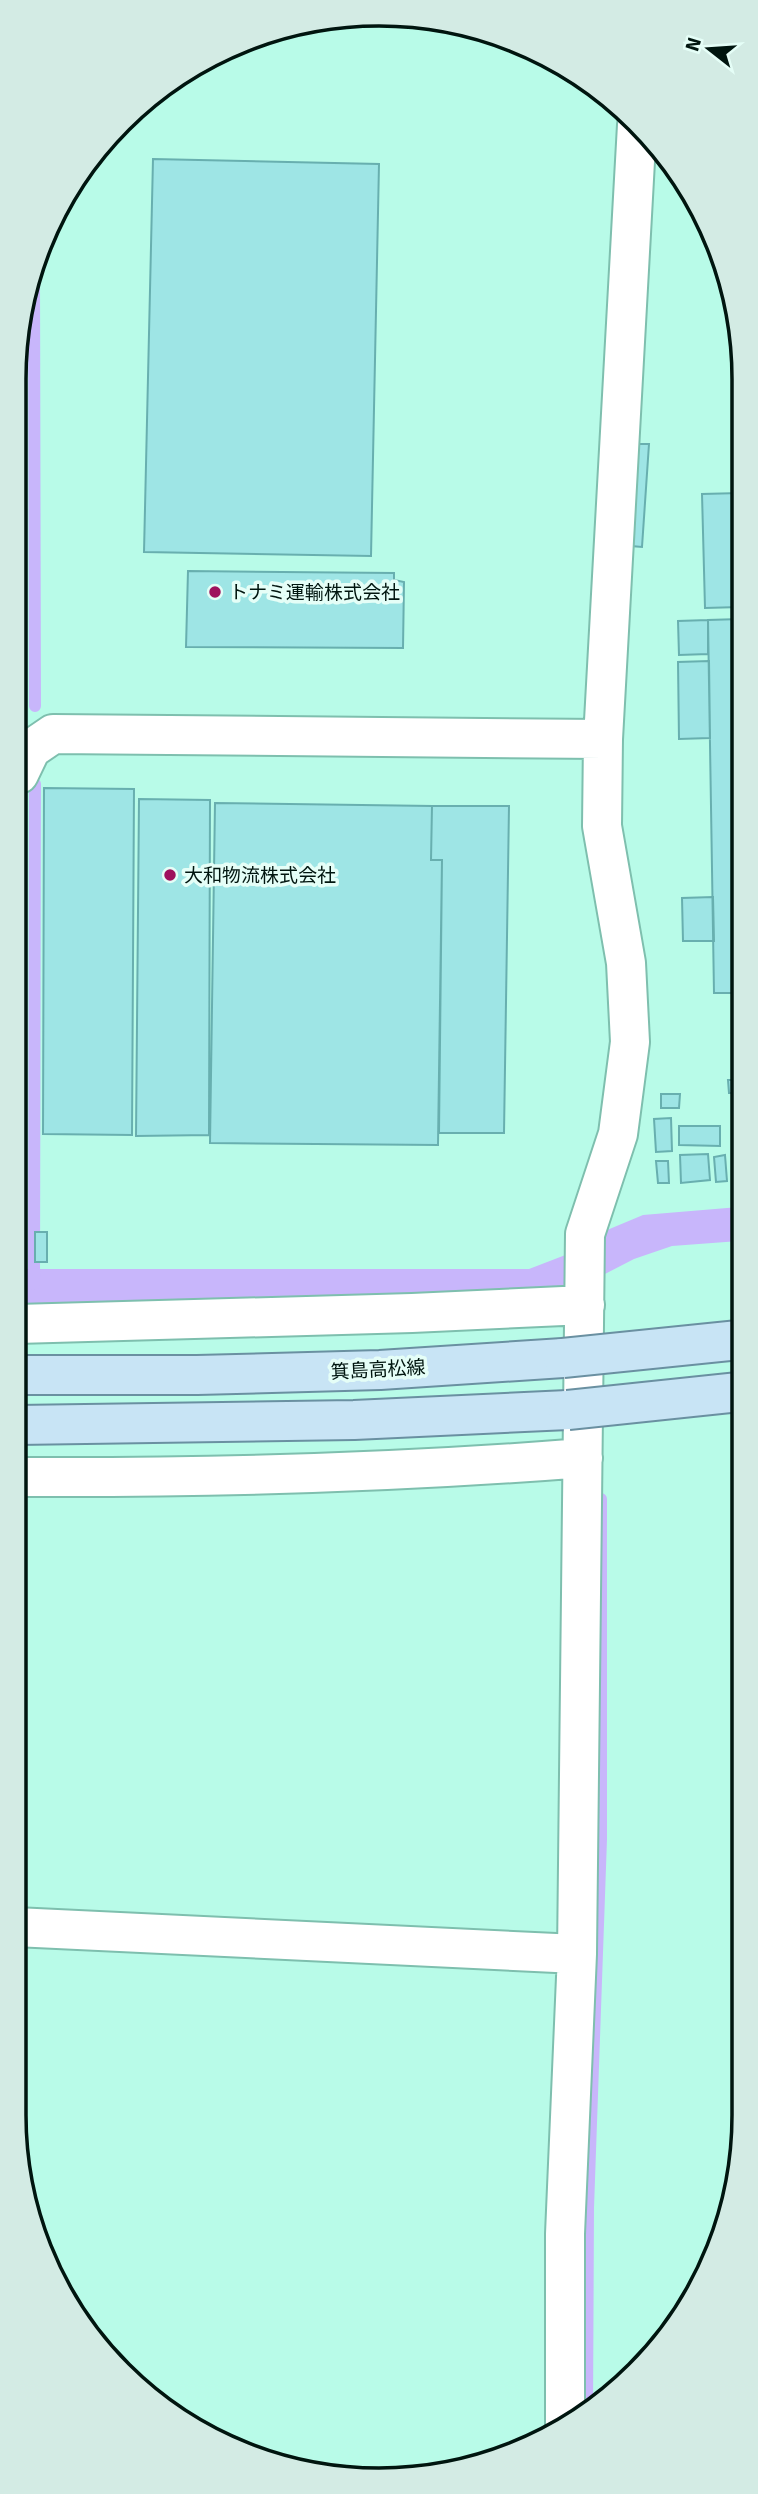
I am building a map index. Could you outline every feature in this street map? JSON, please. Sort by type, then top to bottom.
[{"type":"main road","name":"箕島高松線","points":[[26,1375],[197,1375],[380,1370],[563,1358],[732,1341]]},
{"type":"main road","points":[[26,1424],[354,1420],[568,1410],[732,1393]]},
{"type":"street","points":[[565,2414],[565,2234],[577,1954],[585,1234],[618,1134],[630,1042],[626,963],[602,825],[603,739],[636,138]]},
{"type":"street","points":[[26,759],[31,749],[54,734],[603,739]]},
{"type":"street","points":[[26,1324],[412,1313],[585,1297]]},
{"type":"street","points":[[26,1478],[195,1477],[469,1467],[583,1458]]},
{"type":"street","points":[[26,1928],[577,1954]]},
{"type":"shaded area","points":[[732,1208],[732,1242],[672,1246],[634,1259],[570,1292],[26,1312],[26,1269],[529,1269],[568,1254],[600,1233],[643,1215]]},
{"type":"building","points":[[153,159],[379,164],[371,556],[144,552]]},
{"type":"building","points":[[638,444],[649,444],[642,547],[631,546]]},
{"type":"building","points":[[732,493],[732,607],[705,608],[702,494]]},
{"type":"building","points":[[188,571],[394,573],[394,580],[404,582],[403,648],[186,647]]},
{"type":"building","points":[[732,619],[732,993],[714,993],[708,620]]},
{"type":"building","points":[[708,620],[708,654],[679,655],[678,621]]},
{"type":"building","points":[[709,661],[710,738],[679,739],[678,662]]},
{"type":"building","points":[[44,788],[134,789],[132,1135],[43,1134]]},
{"type":"building","points":[[139,799],[210,800],[209,1135],[136,1136]]},
{"type":"building","points":[[215,803],[432,806],[431,860],[442,860],[438,1145],[210,1143]]},
{"type":"building","points":[[432,806],[509,806],[504,1133],[439,1133],[442,860],[431,860]]},
{"type":"building","points":[[713,897],[714,941],[683,941],[682,898]]},
{"type":"building","points":[[728,1080],[732,1080],[732,1093],[729,1093]]},
{"type":"building","points":[[661,1094],[680,1094],[679,1108],[661,1108]]},
{"type":"building","points":[[671,1118],[672,1151],[656,1152],[654,1119]]},
{"type":"building","points":[[679,1126],[720,1126],[720,1146],[679,1145]]},
{"type":"building","points":[[708,1154],[710,1180],[681,1183],[680,1155]]},
{"type":"building","points":[[725,1155],[727,1181],[716,1182],[714,1157]]},
{"type":"building","points":[[656,1161],[668,1161],[669,1183],[658,1183]]},
{"type":"building","points":[[35,1232],[47,1232],[47,1262],[35,1262]]},
{"type":"waterway","points":[[34,305],[35,706]]},
{"type":"waterway","points":[[34,1284],[35,784]]},
{"type":"waterway","points":[[587,2400],[588,2208],[601,1839],[601,1499]]},
{"type":"place","name":"トナミ運輸株式会社","points":[[215,592]]},
{"type":"place","name":"大和物流株式会社","points":[[170,875]]}]
